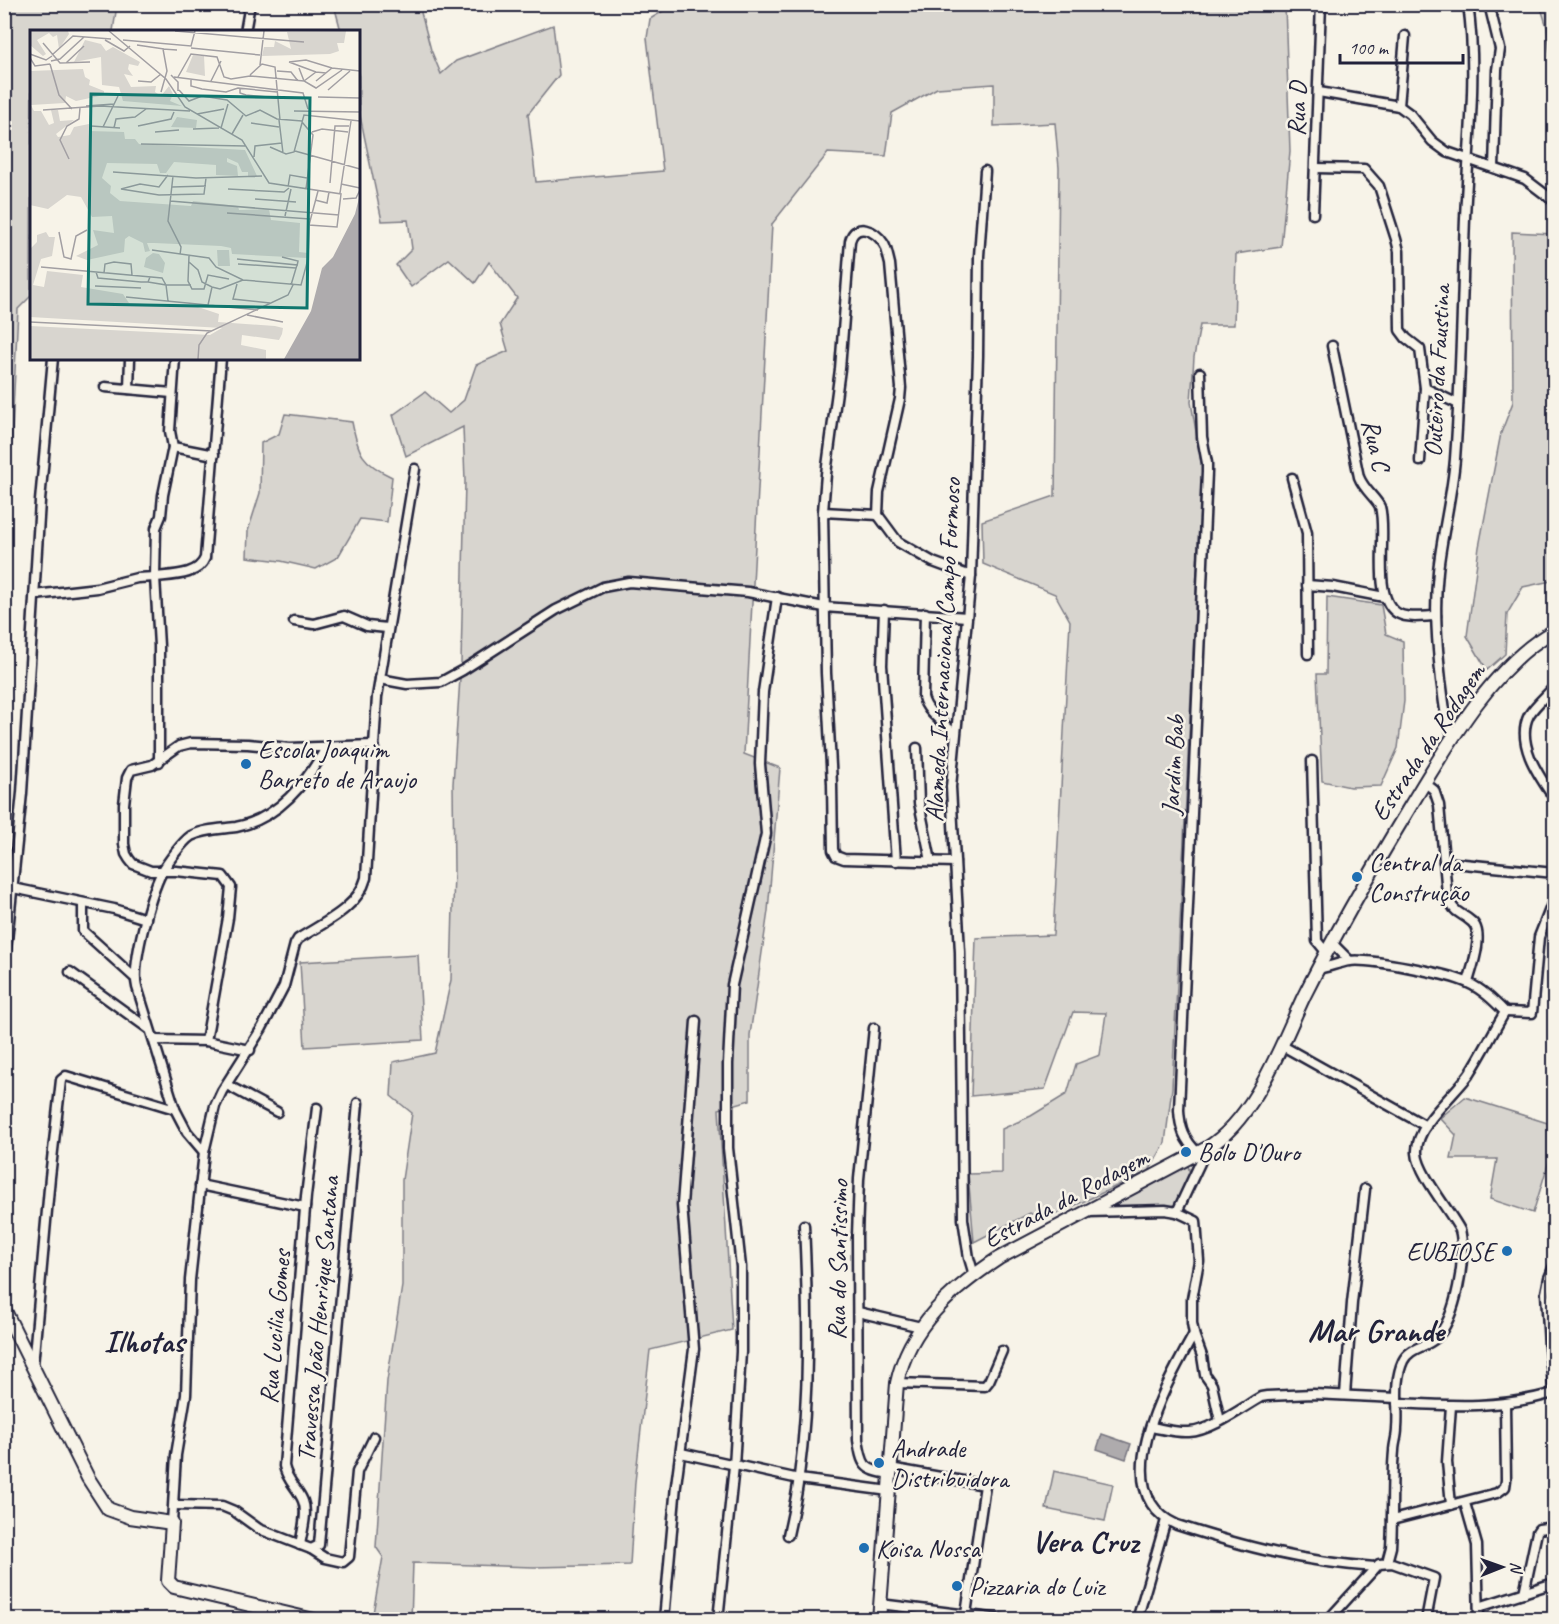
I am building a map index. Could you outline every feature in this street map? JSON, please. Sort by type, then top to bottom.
[{"type":"main road","name":"Estrada da Rodagem","points":[[879,1620],[897,1383],[905,1353],[921,1327],[956,1290],[999,1258],[1203,1150],[1226,1134],[1250,1105],[1328,947],[1367,876],[1424,782],[1454,737],[1506,668],[1554,631]]},
{"type":"main road","points":[[4,1309],[88,1478],[108,1509],[130,1517],[172,1523],[168,1581],[174,1587],[186,1591],[314,1620]]},
{"type":"street","points":[[245,30],[250,4]]},
{"type":"street","name":"Rua D","points":[[1313,214],[1321,4]]},
{"type":"street","name":"Outeiro da Faustina","points":[[1454,737],[1445,715],[1436,616],[1440,559],[1455,459],[1458,404],[1469,161],[1471,67],[1468,4]]},
{"type":"street","points":[[1489,4],[1500,49],[1497,70],[1494,168]]},
{"type":"street","points":[[1399,106],[1405,36]]},
{"type":"street","points":[[1319,92],[1399,106],[1410,114],[1440,148],[1469,161],[1525,179],[1550,198]]},
{"type":"street","points":[[1316,168],[1364,169],[1379,186],[1399,251],[1400,330],[1420,349],[1425,388],[1420,460]]},
{"type":"street","name":"Alameda Internacional Campo Formoso","points":[[974,1275],[963,1219],[960,1122],[961,1006],[951,787],[971,576],[979,256],[985,171]]},
{"type":"street","points":[[955,862],[844,859],[836,856],[833,850],[824,607],[823,512],[840,369],[850,241],[852,233],[858,229],[867,229],[884,244],[890,264],[901,375],[900,399],[879,492],[878,515],[898,542],[933,562],[971,576]]},
{"type":"street","name":"Rua C","points":[[1332,346],[1359,477],[1365,490],[1380,507],[1384,597]]},
{"type":"street","points":[[4,970],[14,888],[26,746],[40,501],[53,360]]},
{"type":"street","points":[[129,389],[130,360]]},
{"type":"street","points":[[159,762],[156,528],[161,516],[162,495],[173,447],[170,431],[175,360]]},
{"type":"street","points":[[35,595],[97,588],[137,578],[183,574],[203,564],[207,546],[221,360]]},
{"type":"street","name":"Jardim Bab","points":[[1200,373],[1202,437],[1207,472],[1199,610],[1179,1126],[1190,1146],[1203,1150]]},
{"type":"street","points":[[105,387],[172,393]]},
{"type":"street","points":[[1425,388],[1458,404]]},
{"type":"street","points":[[173,447],[214,455]]},
{"type":"street","points":[[172,1523],[176,1455],[186,1395],[190,1280],[204,1152],[215,1106],[250,1050],[284,986],[298,939],[350,904],[363,890],[366,878],[373,745],[380,680],[415,469]]},
{"type":"street","points":[[1292,478],[1307,533],[1308,654]]},
{"type":"street","points":[[823,512],[878,515]]},
{"type":"street","points":[[380,680],[407,684],[441,682],[556,610],[603,587],[616,584],[644,582],[692,589],[748,592],[824,607],[967,617]]},
{"type":"street","points":[[1307,585],[1334,587],[1384,597],[1393,610],[1401,615],[1436,616]]},
{"type":"street","points":[[718,1620],[741,1372],[740,1246],[728,1148],[730,1019],[732,985],[766,834],[760,764],[763,692],[777,597]]},
{"type":"street","points":[[884,610],[882,674],[896,861]]},
{"type":"street","points":[[925,613],[922,697],[924,703],[936,717],[955,734]]},
{"type":"street","points":[[294,621],[314,624],[344,615],[367,626],[387,628]]},
{"type":"street","points":[[1554,687],[1529,716],[1525,734],[1526,744],[1536,768],[1554,798]]},
{"type":"street","points":[[206,1041],[228,918],[231,886],[223,876],[151,871],[133,864],[126,854],[124,815],[127,778],[131,770],[159,762],[179,746],[191,743],[248,744],[290,748],[373,745]]},
{"type":"street","points":[[204,1152],[187,1132],[175,1109],[135,978],[136,963],[147,919],[163,871],[184,842],[190,837],[208,831],[252,823],[271,812],[303,783],[326,748]]},
{"type":"street","points":[[916,748],[919,803],[931,861]]},
{"type":"street","points":[[1312,761],[1317,941],[1350,961]]},
{"type":"street","points":[[1424,782],[1434,790],[1439,805],[1448,894],[1453,909],[1470,920],[1477,928],[1478,937],[1468,982]]},
{"type":"street","points":[[1444,862],[1554,873]]},
{"type":"street","points":[[14,888],[147,919]]},
{"type":"street","points":[[1318,969],[1350,961],[1403,967],[1468,982],[1505,1012],[1532,1013],[1539,937],[1554,899]]},
{"type":"street","points":[[83,903],[81,922],[83,931],[135,978]]},
{"type":"street","points":[[70,972],[150,1029]]},
{"type":"street","points":[[1387,1562],[1391,1547],[1397,1379],[1408,1354],[1436,1338],[1448,1320],[1455,1300],[1462,1256],[1463,1239],[1460,1230],[1418,1160],[1417,1147],[1426,1126],[1437,1110],[1470,1073],[1505,1012]]},
{"type":"street","points":[[664,1620],[670,1538],[694,1349],[682,1205],[696,1021]]},
{"type":"street","name":"Rua do Santissimo","points":[[874,1028],[857,1236],[858,1440],[863,1463],[871,1470],[985,1485],[966,1614]]},
{"type":"street","points":[[154,1040],[206,1041],[250,1050]]},
{"type":"street","points":[[1281,1045],[1426,1126]]},
{"type":"street","points":[[33,1367],[50,1177],[60,1083],[63,1077],[175,1109]]},
{"type":"street","points":[[227,1085],[278,1112]]},
{"type":"street","name":"Travessa João Henrique Santana","points":[[311,1549],[319,1545],[321,1538],[358,1103]]},
{"type":"street","name":"Rua Lucilia Gomes","points":[[300,1545],[304,1502],[287,1478],[284,1466],[305,1207],[317,1108]]},
{"type":"street","points":[[1177,1212],[1203,1150]]},
{"type":"street","points":[[200,1185],[267,1201],[305,1207]]},
{"type":"street","points":[[1345,1395],[1352,1303],[1365,1189]]},
{"type":"street","points":[[1085,1212],[1166,1210],[1177,1212],[1196,1221],[1198,1269],[1191,1310],[1194,1334],[1202,1356],[1205,1375],[1212,1385],[1220,1421]]},
{"type":"street","points":[[788,1535],[799,1479],[806,1372],[807,1306],[804,1225]]},
{"type":"street","points":[[1151,1427],[1189,1432],[1220,1421],[1261,1397],[1267,1396],[1345,1395],[1451,1406],[1505,1404],[1554,1393],[1546,1293],[1554,1266]]},
{"type":"street","points":[[858,1312],[921,1327]]},
{"type":"street","points":[[1194,1334],[1163,1396],[1151,1427],[1144,1456],[1143,1486],[1149,1499],[1166,1520],[1203,1534],[1275,1554],[1322,1562],[1375,1567]]},
{"type":"street","points":[[897,1383],[983,1386],[989,1381],[1002,1351]]},
{"type":"street","points":[[1392,1520],[1465,1503],[1497,1493],[1505,1487],[1505,1404]]},
{"type":"street","points":[[1451,1406],[1447,1462],[1451,1505]]},
{"type":"street","points":[[174,1505],[222,1506],[234,1511],[259,1529],[311,1549],[331,1560],[343,1562],[349,1557],[357,1472],[374,1437]]},
{"type":"street","points":[[681,1453],[799,1479],[889,1491]]},
{"type":"street","points":[[1465,1503],[1477,1545],[1479,1620]]},
{"type":"street","points":[[1137,1620],[1166,1520]]},
{"type":"street","points":[[1524,1593],[1537,1532],[1541,1528],[1554,1527]]},
{"type":"street","points":[[1328,1620],[1375,1567],[1387,1562],[1434,1578],[1426,1620]]},
{"type":"street","points":[[1479,1607],[1554,1583]]},
{"type":"street","points":[[880,1604],[1008,1620]]},
{"type":"shaded area","points":[[4,5],[117,5],[113,30],[30,30],[30,297],[18,309],[5,575]]},
{"type":"shaded area","points":[[334,5],[419,5],[431,50],[441,74],[456,61],[553,25],[559,75],[528,114],[536,182],[663,171],[647,38],[650,19],[673,5],[1285,5],[1290,151],[1281,247],[1236,254],[1234,325],[1200,325],[1194,357],[1191,402],[1202,468],[1172,1088],[1165,1143],[1149,1171],[1044,1220],[1030,1213],[974,1242],[968,1174],[1002,1173],[1002,1129],[1031,1116],[1067,1094],[1076,1064],[1100,1055],[1106,1013],[1073,1012],[1045,1089],[971,1096],[976,938],[1053,935],[1070,621],[1055,594],[983,564],[982,521],[1055,496],[1059,168],[1055,123],[994,126],[994,84],[937,88],[892,113],[886,156],[828,153],[772,224],[744,754],[780,768],[768,911],[750,1035],[750,1100],[719,1109],[732,1330],[650,1350],[635,1482],[630,1565],[534,1567],[413,1563],[411,1620],[372,1619],[383,1557],[376,1547],[387,1381],[402,1286],[402,1180],[412,1113],[391,1096],[393,1062],[435,1053],[451,980],[454,870],[453,784],[461,663],[465,481],[463,427],[406,456],[393,415],[425,392],[449,413],[464,400],[476,365],[508,351],[500,324],[517,298],[489,262],[475,283],[449,259],[411,287],[396,265],[412,249],[408,220],[382,221],[360,116],[360,30],[341,30]]},
{"type":"shaded area","points":[[1540,5],[1554,5],[1554,92],[1547,27]]},
{"type":"shaded area","points":[[1512,232],[1554,234],[1554,582],[1523,587],[1507,614],[1505,654],[1487,670],[1467,636],[1479,547],[1501,433],[1513,402]]},
{"type":"shaded area","points":[[285,414],[352,422],[363,456],[374,467],[392,477],[387,522],[360,519],[338,557],[316,569],[281,561],[247,557],[248,531],[260,493],[261,443],[279,434]]},
{"type":"shaded area","points":[[1327,597],[1381,605],[1386,634],[1403,641],[1404,701],[1398,748],[1381,786],[1350,787],[1322,781],[1317,674],[1326,674]]},
{"type":"shaded area","points":[[418,955],[423,1040],[305,1047],[300,962]]},
{"type":"shaded area","points":[[1465,1097],[1554,1125],[1554,1145],[1533,1213],[1490,1199],[1497,1159],[1451,1159],[1456,1135],[1440,1118]]},
{"type":"shaded area","points":[[1188,1165],[1190,1174],[1178,1207],[1110,1210],[1109,1205]]},
{"type":"shaded area","points":[[1102,1434],[1131,1444],[1126,1459],[1097,1449]]},
{"type":"shaded area","points":[[1054,1471],[1113,1484],[1105,1521],[1046,1509]]},
{"type":"place","name":"Escola Joaquim Barreto de Araujo","points":[[246,764]]},
{"type":"place","name":"Central da Construção","points":[[1357,877]]},
{"type":"place","name":"Bolo D'Ouro","points":[[1186,1152]]},
{"type":"place","name":"EUBIOSE","points":[[1507,1251]]},
{"type":"place","name":"Andrade Distribuidora","points":[[879,1463]]},
{"type":"place","name":"Koisa Nossa","points":[[864,1548]]},
{"type":"place","name":"Pizzaria do Luiz","points":[[957,1586]]},
{"type":"district","name":"Mar Grande","points":[[1376,1330]]},
{"type":"district","name":"Ilhotas","points":[[144,1341]]},
{"type":"district","name":"Vera Cruz","points":[[1085,1541]]}]
